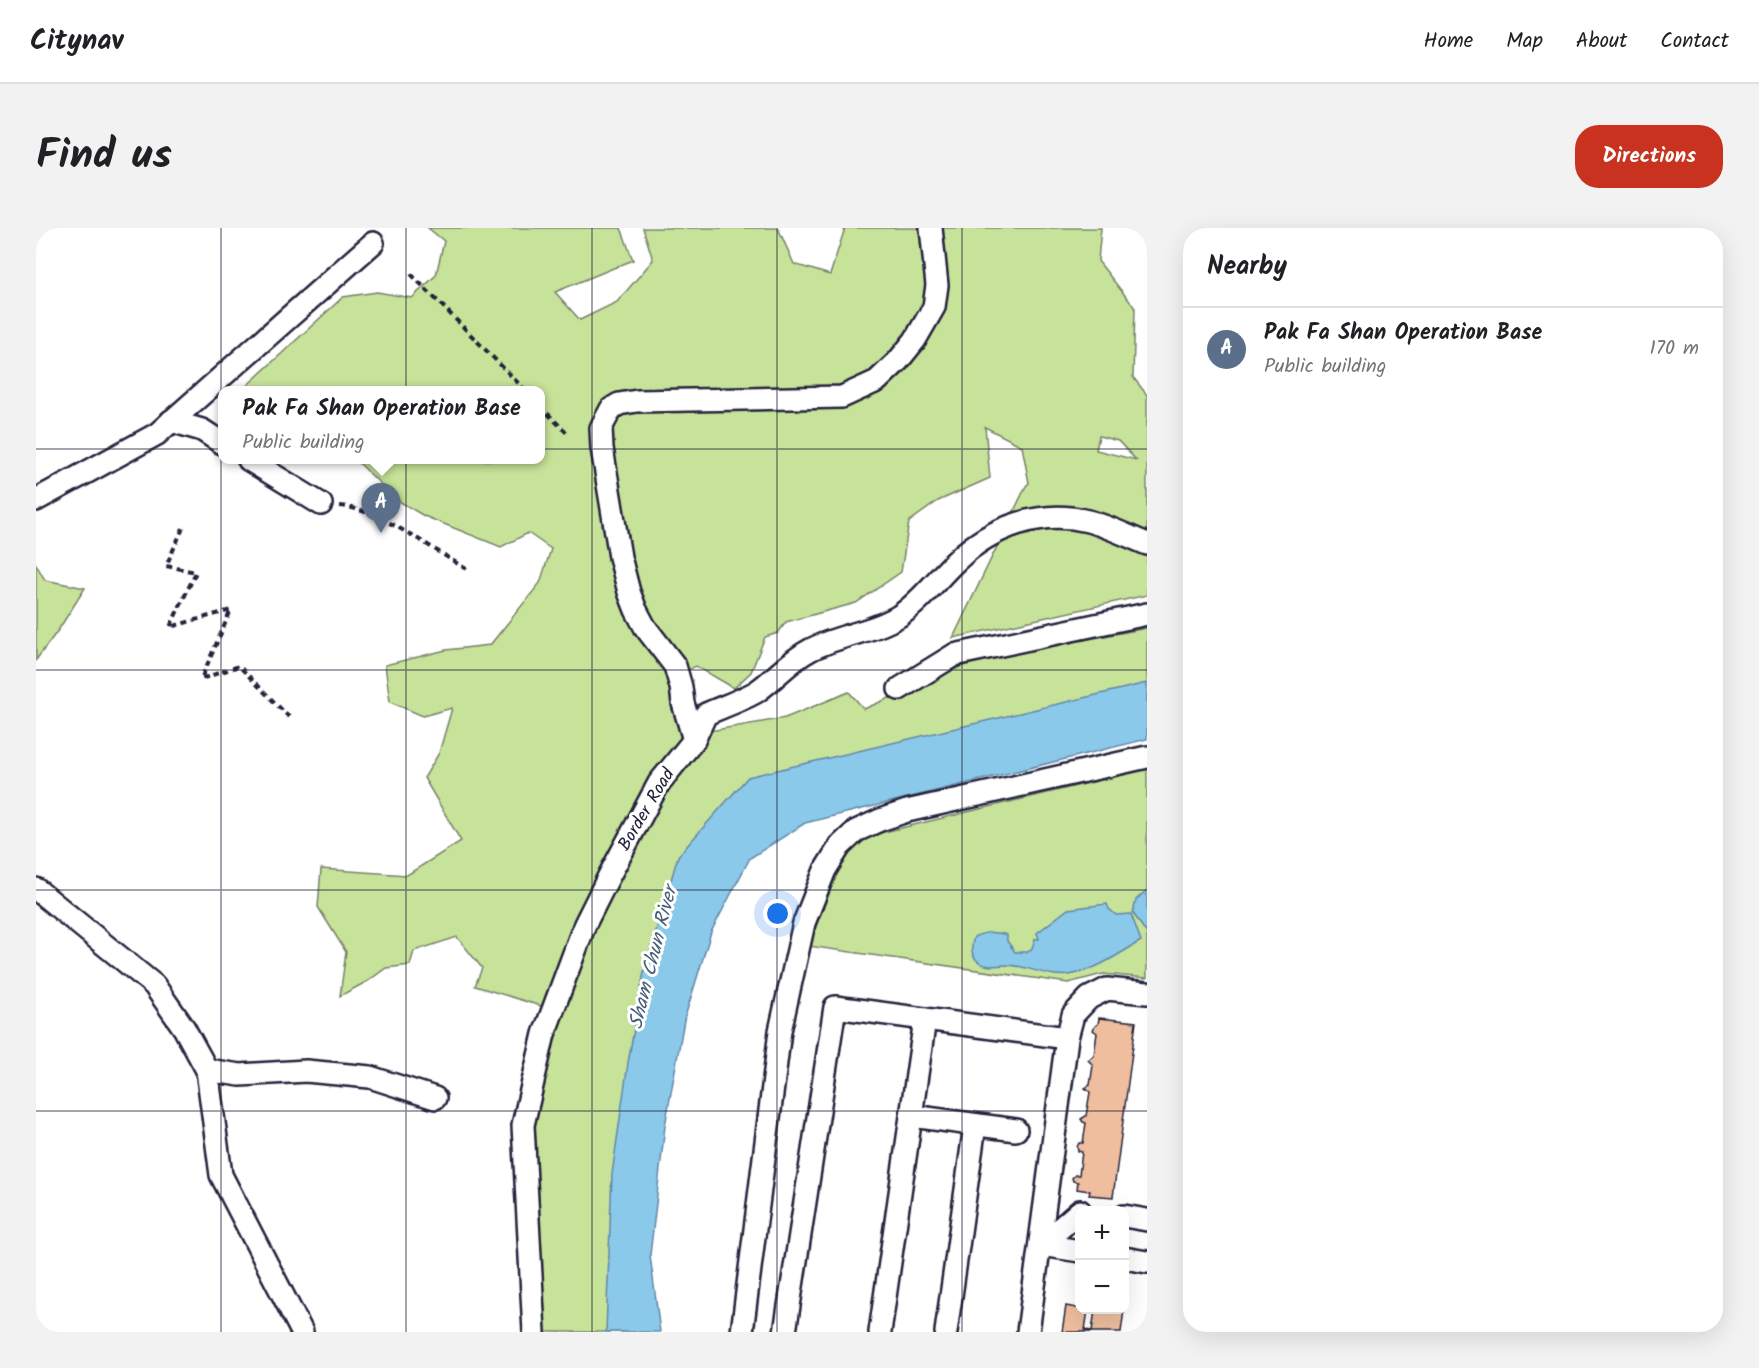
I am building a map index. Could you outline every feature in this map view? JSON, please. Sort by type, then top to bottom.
[{"type":"street","points":[[694,740],[675,666],[645,627],[629,592],[620,557],[602,448],[601,428],[606,415],[619,404],[637,401],[842,397],[877,381],[898,361],[915,340],[934,307],[937,285],[931,228]]},
{"type":"street","points":[[36,500],[157,434],[373,243]]},
{"type":"street","points":[[171,421],[202,430],[218,440]]},
{"type":"street","points":[[257,464],[321,504]]},
{"type":"street","name":"Border Road","points":[[534,1332],[523,1125],[544,1034],[585,924],[627,840],[658,783],[694,740],[706,714],[756,692],[797,658],[815,648],[832,640],[878,626],[901,614],[963,555],[1001,530],[1031,519],[1067,517],[1102,525],[1147,544]]},
{"type":"street","points":[[899,689],[954,655],[1147,614]]},
{"type":"street","points":[[742,1332],[780,1031],[804,923],[825,870],[840,846],[856,831],[907,811],[1147,757]]},
{"type":"street","points":[[36,889],[154,985],[184,1028],[207,1070],[221,1175],[302,1332]]},
{"type":"street","points":[[1028,1332],[1067,1038],[1073,1015],[1089,998],[1107,989],[1147,993]]},
{"type":"street","points":[[785,1332],[835,1007],[1067,1038]]},
{"type":"street","points":[[880,1332],[925,1019]]},
{"type":"street","points":[[207,1070],[240,1075],[306,1071],[370,1077],[435,1098]]},
{"type":"street","points":[[912,1116],[1016,1130]]},
{"type":"street","points":[[946,1332],[975,1125]]},
{"type":"street","points":[[1041,1245],[1075,1216]]},
{"type":"street","points":[[1129,1217],[1147,1220]]},
{"type":"street","points":[[1041,1245],[1075,1250]]},
{"type":"street","points":[[1129,1259],[1147,1262]]},
{"type":"path","points":[[411,274],[521,386]]},
{"type":"path","points":[[545,411],[568,434]]},
{"type":"path","points":[[321,504],[350,507],[375,516],[468,570]]},
{"type":"path","points":[[183,528],[166,566],[196,572],[170,627],[231,610],[201,679],[239,666],[289,717]]},
{"type":"green space","points":[[428,228],[621,228],[633,260],[555,292],[580,320],[617,302],[653,260],[643,228],[778,228],[794,264],[830,275],[845,228],[1101,228],[1098,261],[1135,308],[1133,377],[1147,395],[1147,595],[953,638],[1029,483],[1022,446],[985,427],[990,478],[938,501],[909,522],[901,572],[856,603],[786,622],[778,633],[765,637],[751,672],[734,688],[696,666],[672,678],[698,733],[785,718],[849,692],[864,709],[974,661],[1147,628],[1147,713],[782,785],[690,882],[627,1332],[541,1332],[523,1125],[554,1010],[475,986],[482,968],[457,937],[414,951],[410,965],[386,968],[340,996],[346,952],[318,907],[321,869],[407,875],[461,841],[424,778],[439,753],[452,708],[423,716],[390,702],[385,665],[446,650],[490,645],[540,583],[551,549],[528,533],[501,547],[424,516],[397,500],[360,464],[545,464],[545,386],[246,386],[343,297],[377,292],[412,298],[436,275],[444,241]],"holes":[[[1099,436],[1118,441],[1136,460],[1096,450]]]},
{"type":"green space","points":[[36,564],[45,580],[85,588],[36,660]]},
{"type":"green space","points":[[1147,769],[1147,978],[1103,974],[1068,983],[808,946],[845,854],[872,835]]},
{"type":"water","name":"Sham Chun River","points":[[1147,683],[1147,739],[805,823],[750,858],[711,932],[684,1020],[665,1126],[650,1255],[660,1332],[606,1332],[612,1174],[628,1063],[644,972],[678,856],[748,777]]},
{"type":"water","points":[[1147,890],[1147,934],[1133,913],[1136,900]]},
{"type":"water","points":[[1107,904],[1116,915],[1131,914],[1141,941],[1092,968],[1074,974],[1048,974],[1014,966],[985,965],[976,960],[973,954],[974,937],[990,933],[1007,935],[1007,941],[1015,952],[1028,952],[1035,939],[1039,939],[1037,933],[1068,909]]},
{"type":"building","points":[[1099,1018],[1136,1022],[1113,1197],[1089,1195],[1090,1191],[1077,1189],[1078,1182],[1073,1181],[1072,1178],[1079,1175],[1082,1152],[1078,1151],[1077,1147],[1079,1143],[1083,1143],[1086,1123],[1081,1119],[1086,1116],[1090,1092],[1085,1088],[1090,1085],[1093,1065],[1088,1060],[1094,1055],[1097,1033],[1093,1030]]},
{"type":"building","points":[[1066,1306],[1075,1308],[1075,1314],[1087,1314],[1085,1330],[1092,1331],[1094,1314],[1123,1314],[1121,1332],[1062,1332]]},
{"type":"place","name":"Pak Fa Shan Operation Base","points":[[381,533]]}]
